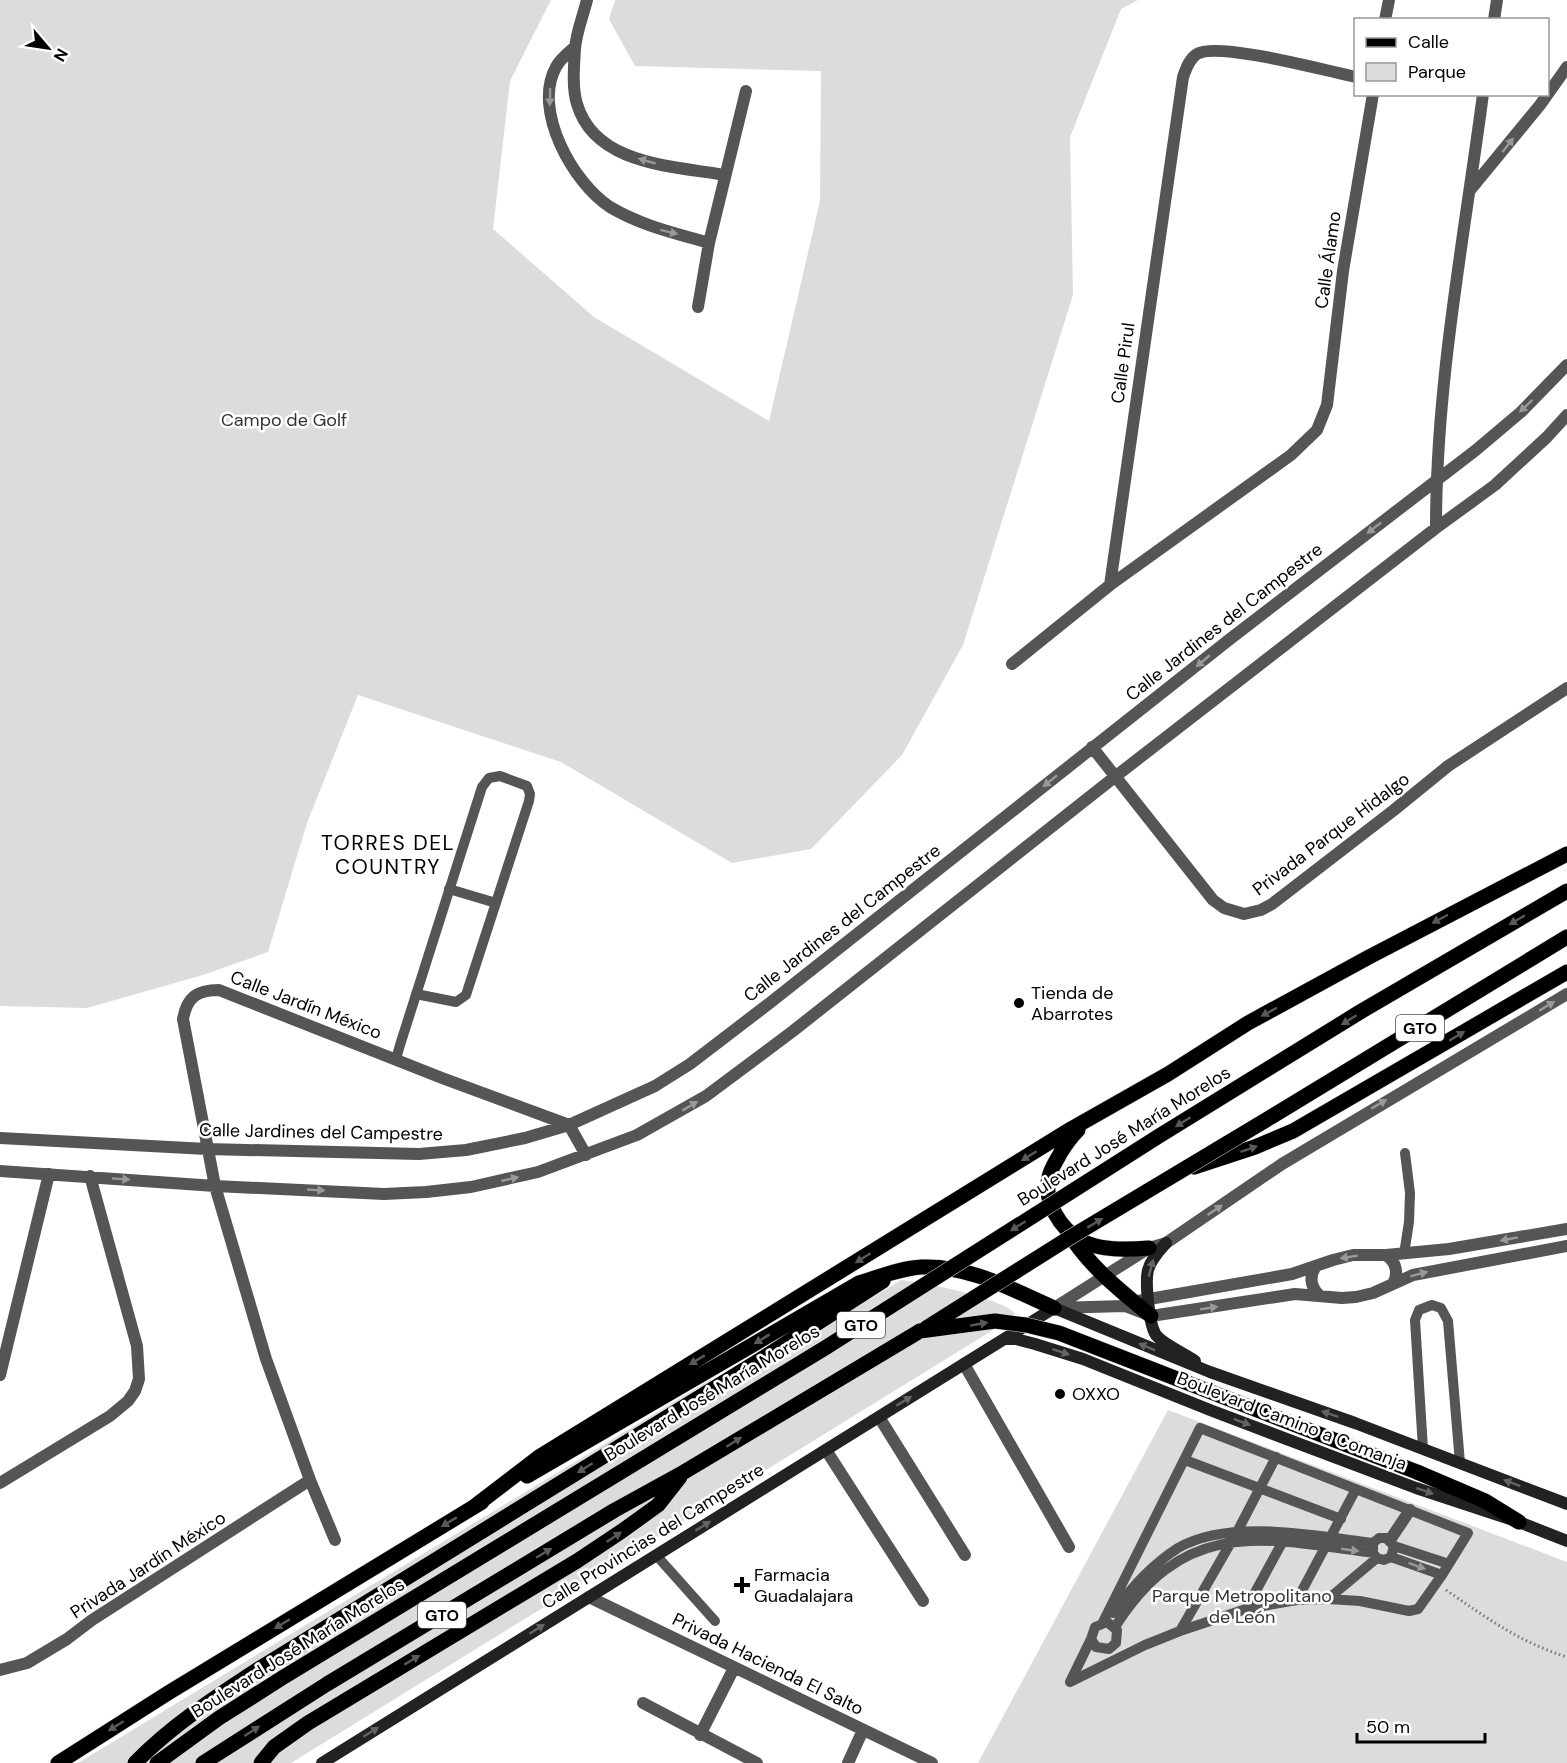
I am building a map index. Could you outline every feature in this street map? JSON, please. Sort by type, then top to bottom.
[{"type":"main road","points":[[476,1506],[538,1457],[1071,1129],[1168,1074],[1248,1023],[1368,957],[1567,854]]},
{"type":"main road","name":"Boulevard José María Morelos","points":[[156,1763],[219,1718],[282,1678],[825,1348],[1159,1136],[1360,1012],[1567,891]]},
{"type":"main road","name":"GTO","points":[[203,1763],[346,1672],[615,1510],[684,1472],[920,1331],[1069,1238],[1333,1081],[1567,937]]},
{"type":"main road","points":[[1174,1175],[1293,1131],[1567,972]]},
{"type":"main road","points":[[1097,1115],[1072,1135],[1056,1160],[1049,1176],[1047,1190],[1052,1208],[1078,1248],[1151,1316]]},
{"type":"main road","points":[[1064,1225],[1081,1240],[1094,1245],[1122,1249],[1149,1248]]},
{"type":"main road","points":[[58,1763],[168,1693],[476,1506],[859,1283],[901,1270],[922,1267],[956,1269],[1054,1308]]},
{"type":"main road","points":[[135,1763],[156,1741],[190,1715],[257,1670],[760,1360],[901,1270]]},
{"type":"main road","points":[[920,1331],[995,1321],[1059,1333],[1417,1472],[1485,1501],[1519,1522]]},
{"type":"main road","points":[[261,1763],[274,1747],[308,1723],[577,1561],[622,1531],[658,1505],[684,1472]]},
{"type":"street","points":[[587,0],[575,47],[575,98],[582,118],[596,138],[617,151],[649,161],[725,176]]},
{"type":"street","points":[[1385,18],[1389,0]]},
{"type":"street","points":[[1494,18],[1497,0]]},
{"type":"street","points":[[575,47],[555,68],[549,91],[553,123],[558,139],[572,166],[591,190],[612,208],[646,225],[710,243]]},
{"type":"street","name":"Calle Pirul","points":[[1110,585],[1182,77],[1198,53],[1209,50],[1251,55],[1354,77]]},
{"type":"street","points":[[1549,92],[1567,67]]},
{"type":"street","points":[[698,307],[710,243],[746,91]]},
{"type":"street","name":"Calle Álamo","points":[[1110,585],[1292,455],[1317,430],[1327,405],[1344,272],[1373,96]]},
{"type":"street","points":[[1436,528],[1436,480],[1449,321],[1483,96]]},
{"type":"street","points":[[1470,190],[1546,96]]},
{"type":"street","name":"Calle Jardines del Campestre","points":[[0,1138],[207,1149],[419,1154],[466,1150],[525,1138],[569,1125],[655,1086],[690,1064],[771,1002],[1092,747],[1476,450],[1521,411],[1567,365]]},
{"type":"street","points":[[0,1171],[215,1186],[384,1194],[426,1192],[471,1187],[538,1172],[637,1135],[706,1096],[793,1031],[1116,776],[1436,528],[1495,485],[1547,437],[1567,415]]},
{"type":"street","points":[[1012,664],[1110,585]]},
{"type":"street","name":"Privada Parque Hidalgo","points":[[1092,747],[1213,900],[1236,913],[1252,912],[1261,910],[1282,897],[1448,766],[1567,688]]},
{"type":"street","name":"Calle Jardín México","points":[[335,1540],[310,1480],[266,1359],[215,1186],[183,1019],[187,1003],[200,992],[219,990],[569,1125]]},
{"type":"street","points":[[1136,1302],[1155,1255],[1166,1243],[1282,1164],[1567,994]]},
{"type":"street","points":[[569,1125],[586,1155]]},
{"type":"street","points":[[0,1376],[49,1174]]},
{"type":"street","points":[[0,1483],[110,1416],[128,1401],[139,1379],[137,1346],[90,1176]]},
{"type":"street","points":[[1054,1308],[1136,1302],[1292,1274],[1353,1256],[1449,1249],[1567,1229]]},
{"type":"street","points":[[1054,1308],[1149,1248],[1166,1243]]},
{"type":"street","points":[[1210,1372],[1177,1348],[1165,1343],[1156,1334],[1151,1316],[1295,1294],[1356,1297],[1373,1293],[1413,1275],[1451,1266],[1567,1246]]},
{"type":"street","points":[[1386,1255],[1391,1258],[1396,1268],[1394,1284]]},
{"type":"street","points":[[1316,1266],[1311,1281],[1319,1295]]},
{"type":"street","name":"Calle Provincias del Campestre","points":[[322,1763],[1054,1308]]},
{"type":"street","name":"Boulevard Camino a Comanja","points":[[1054,1308],[1210,1372],[1355,1423],[1567,1504]]},
{"type":"street","name":"Boulevard Camino a Comanja","points":[[1004,1339],[1016,1339],[1083,1359],[1416,1488],[1519,1522],[1567,1542]]},
{"type":"street","points":[[964,1364],[1069,1547]]},
{"type":"street","points":[[879,1417],[965,1555]]},
{"type":"street","points":[[826,1450],[922,1601]]},
{"type":"street","name":"Privada Jardín México","points":[[0,1670],[27,1663],[68,1640],[92,1620],[310,1480]]},
{"type":"street","points":[[1391,1547],[1410,1510]]},
{"type":"street","name":"Privada Hacienda El Salto","points":[[589,1597],[932,1763]]},
{"type":"street","points":[[700,1735],[734,1668]]},
{"type":"street","points":[[643,1703],[757,1763]]},
{"type":"street","points":[[848,1763],[863,1730]]},
{"type":"lane","points":[[396,1059],[416,994],[449,889],[482,786],[489,778],[500,776],[527,786],[530,794],[466,995],[456,1002],[416,994]]},
{"type":"lane","points":[[449,889],[496,903]]},
{"type":"lane","points":[[1404,1254],[1409,1222],[1410,1193],[1405,1154]]},
{"type":"lane","points":[[1423,1449],[1415,1320],[1419,1310],[1432,1305],[1441,1308],[1449,1321],[1460,1463]]},
{"type":"lane","points":[[1091,1639],[1096,1647],[1104,1650],[1116,1644],[1118,1635],[1108,1624],[1098,1624],[1092,1630],[1091,1639],[1070,1682],[1127,1653],[1180,1631],[1246,1609],[1297,1600],[1328,1599],[1360,1601],[1409,1611],[1418,1609],[1468,1533],[1200,1428],[1108,1624]]},
{"type":"lane","points":[[1180,1631],[1276,1457]]},
{"type":"lane","points":[[1185,1460],[1341,1519]]},
{"type":"lane","points":[[1297,1600],[1356,1489]]},
{"type":"lane","points":[[1233,1537],[1285,1532],[1374,1551],[1384,1560],[1391,1547]]},
{"type":"lane","points":[[1108,1624],[1125,1596],[1179,1548],[1222,1533],[1233,1537],[1328,1542]]},
{"type":"lane","points":[[1328,1599],[1374,1551],[1383,1537],[1391,1547],[1439,1579]]},
{"type":"lane","points":[[1246,1609],[1283,1541]]},
{"type":"lane","points":[[1391,1547],[1449,1564]]},
{"type":"lane","points":[[656,1555],[715,1621]]},
{"type":"lane","points":[[1116,1644],[1127,1653]]},
{"type":"path","points":[[1439,1579],[1508,1632],[1545,1650],[1567,1657]]},
{"type":"green space","name":"Campo de Golf","points":[[0,0],[551,0],[510,81],[493,229],[594,317],[769,421],[820,201],[821,71],[635,66],[609,19],[615,0],[1138,0],[1121,9],[1070,137],[1073,295],[963,645],[902,755],[811,849],[732,863],[561,762],[358,695],[307,823],[268,952],[203,975],[87,1008],[0,1006]]},
{"type":"green space","points":[[901,1280],[978,1296],[1015,1313],[1011,1319],[291,1763],[268,1763],[286,1747],[265,1751],[253,1763],[78,1763],[710,1380],[713,1381],[609,1460]]},
{"type":"green space","name":"Parque Metropolitano de León","points":[[1168,1410],[1567,1562],[1567,1763],[978,1763]]},
{"type":"place","name":"Tienda de Abarrotes","points":[[1019,1003]]},
{"type":"place","name":"OXXO","points":[[1060,1394]]},
{"type":"place","name":"Farmacia Guadalajara","points":[[742,1585]]},
{"type":"district","name":"TORRES DEL COUNTRY","points":[[388,855]]}]
